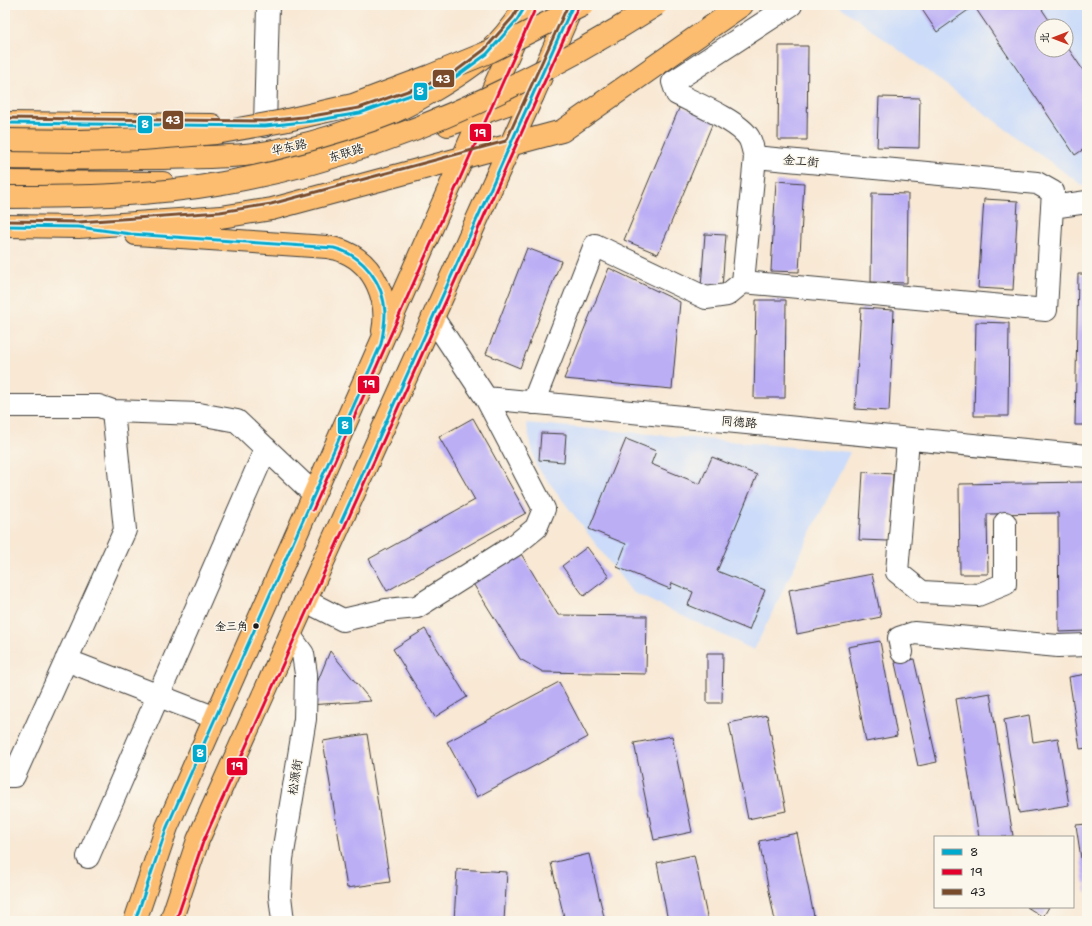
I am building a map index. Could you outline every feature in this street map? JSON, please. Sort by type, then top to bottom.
[{"type":"main road","name":"华东路","points":[[5,158],[80,159],[218,157],[267,152],[316,142],[359,128],[402,109],[450,81],[487,54],[517,20],[526,5]]},
{"type":"main road","points":[[135,921],[167,827],[531,5]]},
{"type":"main road","points":[[171,921],[198,840],[573,5]]},
{"type":"main road","points":[[5,140],[119,140],[216,133],[283,121],[353,104],[430,76],[491,51],[584,5]]},
{"type":"main road","name":"东联路","points":[[5,197],[80,197],[143,194],[223,183],[292,168],[360,149],[442,119],[503,92],[569,57],[656,5]]},
{"type":"main road","points":[[5,226],[79,227],[221,217],[272,209],[562,131],[742,5]]},
{"type":"main road","points":[[5,123],[265,126],[313,121],[360,113],[450,81]]},
{"type":"main road","points":[[5,182],[218,182],[268,178],[320,167],[362,155],[533,95]]},
{"type":"main road","points":[[79,227],[131,234],[327,247],[344,252],[358,259],[377,282],[382,296],[385,312],[381,344]]},
{"type":"street","points":[[265,126],[268,5]]},
{"type":"street","points":[[533,403],[595,245],[706,298],[727,296],[743,282],[755,156],[749,138],[736,126],[718,114],[676,94],[673,82],[791,5]]},
{"type":"street","name":"金工街","points":[[755,156],[1037,183],[1053,192],[1052,207]]},
{"type":"street","points":[[743,282],[1046,310],[1052,207],[1087,202]]},
{"type":"street","points":[[306,601],[343,620],[386,610],[417,607],[515,545],[536,528],[544,509],[486,398],[433,318]]},
{"type":"street","name":"同德路","points":[[486,398],[1087,456]]},
{"type":"street","points":[[5,406],[99,406],[114,411],[199,414],[237,421],[314,494]]},
{"type":"street","points":[[5,776],[14,776],[125,530],[114,411]]},
{"type":"street","points":[[908,439],[897,572],[922,592],[978,595],[1005,584],[1005,523]]},
{"type":"street","points":[[88,857],[266,448]]},
{"type":"street","points":[[902,652],[899,638],[914,633],[1058,646],[1087,645]]},
{"type":"street","name":"松源街","points":[[283,921],[280,896],[282,860],[305,719],[306,674],[303,654],[290,636]]},
{"type":"street","points":[[66,660],[216,718]]},
{"type":"shaded area","points":[[838,5],[1087,5],[1087,189]]},
{"type":"shaded area","points":[[526,423],[850,452],[754,650],[632,592],[536,465]]},
{"type":"building","points":[[919,5],[1039,5],[1048,18],[1034,18],[1034,58],[1074,57],[1087,76],[1087,147],[1075,155],[974,6],[937,32]]},
{"type":"building","points":[[779,46],[808,46],[807,140],[778,140]]},
{"type":"building","points":[[879,97],[920,98],[919,148],[877,147]]},
{"type":"building","points":[[680,106],[714,120],[658,254],[624,240]]},
{"type":"building","points":[[776,181],[804,183],[799,272],[771,271]]},
{"type":"building","points":[[872,193],[908,194],[907,283],[871,282]]},
{"type":"building","points":[[984,199],[1018,201],[1013,290],[978,288]]},
{"type":"building","points":[[705,234],[726,235],[722,288],[701,287]]},
{"type":"building","points":[[1086,236],[1087,261],[1084,261]]},
{"type":"building","points":[[527,248],[561,261],[520,368],[486,354]]},
{"type":"building","points":[[609,268],[680,302],[672,389],[564,379]]},
{"type":"building","points":[[1078,274],[1087,274],[1087,425],[1075,425]]},
{"type":"building","points":[[756,300],[786,300],[785,398],[754,398]]},
{"type":"building","points":[[861,308],[894,310],[889,411],[855,409]]},
{"type":"building","points":[[976,322],[1009,323],[1008,416],[974,416]]},
{"type":"building","points":[[473,418],[526,513],[387,591],[369,559],[475,500],[439,437]]},
{"type":"building","points":[[541,433],[566,434],[564,462],[539,460]]},
{"type":"building","points":[[626,439],[656,451],[651,464],[700,484],[712,457],[757,475],[717,571],[765,590],[749,630],[688,605],[693,592],[672,583],[670,589],[617,567],[626,544],[589,529]]},
{"type":"building","points":[[863,472],[893,474],[889,541],[859,540]]},
{"type":"building","points":[[1085,482],[1086,631],[1059,632],[1058,513],[987,514],[988,574],[960,574],[959,484]]},
{"type":"building","points":[[587,547],[609,577],[584,596],[562,566]]},
{"type":"building","points":[[520,552],[558,615],[647,616],[646,674],[543,672],[520,659],[472,582]]},
{"type":"building","points":[[872,574],[881,617],[797,634],[789,590]]},
{"type":"building","points":[[425,629],[467,697],[435,717],[393,649]]},
{"type":"building","points":[[880,641],[897,736],[866,742],[848,647]]},
{"type":"building","points":[[330,651],[371,701],[308,705]]},
{"type":"building","points":[[707,653],[723,653],[722,703],[707,703]]},
{"type":"building","points":[[914,659],[937,762],[918,766],[895,663]]},
{"type":"building","points":[[1087,674],[1087,748],[1080,749],[1069,677]]},
{"type":"building","points":[[559,682],[588,737],[477,797],[447,742]]},
{"type":"building","points":[[990,693],[1013,836],[979,836],[956,699]]},
{"type":"building","points":[[767,715],[786,811],[748,819],[729,723]]},
{"type":"building","points":[[1029,715],[1033,742],[1058,738],[1069,805],[1019,813],[1004,720]]},
{"type":"building","points":[[367,734],[390,882],[347,888],[323,741]]},
{"type":"building","points":[[672,736],[692,832],[654,840],[634,743]]},
{"type":"building","points":[[1087,824],[1087,892],[1086,892],[1076,825]]},
{"type":"building","points":[[797,833],[815,921],[775,921],[759,841]]},
{"type":"building","points":[[589,854],[605,921],[565,921],[551,863]]},
{"type":"building","points":[[694,855],[708,921],[668,921],[657,863]]},
{"type":"building","points":[[457,869],[507,872],[504,921],[454,921]]},
{"type":"building","points":[[1029,908],[1048,908],[1043,917]]},
{"type":"transit line","name":"43","points":[[5,118],[265,121],[312,116],[359,108],[448,77],[484,50],[513,17],[520,5]]},
{"type":"transit line","name":"8","points":[[5,123],[265,126],[313,121],[360,113],[450,81],[487,54],[517,20],[526,5]]},
{"type":"transit line","name":"43","points":[[5,221],[79,222],[220,212],[271,204],[506,141],[568,5]]},
{"type":"transit line","name":"8","points":[[341,522],[573,5]]},
{"type":"transit line","name":"19","points":[[313,510],[536,7]]},
{"type":"transit line","name":"19","points":[[176,921],[203,842],[578,7]]},
{"type":"transit line","name":"8","points":[[5,226],[79,227],[131,234],[334,248],[354,257],[363,264],[376,281],[384,302],[385,317],[381,344],[167,827],[135,921]]},
{"type":"place","name":"金三角","points":[[256,626]]}]
